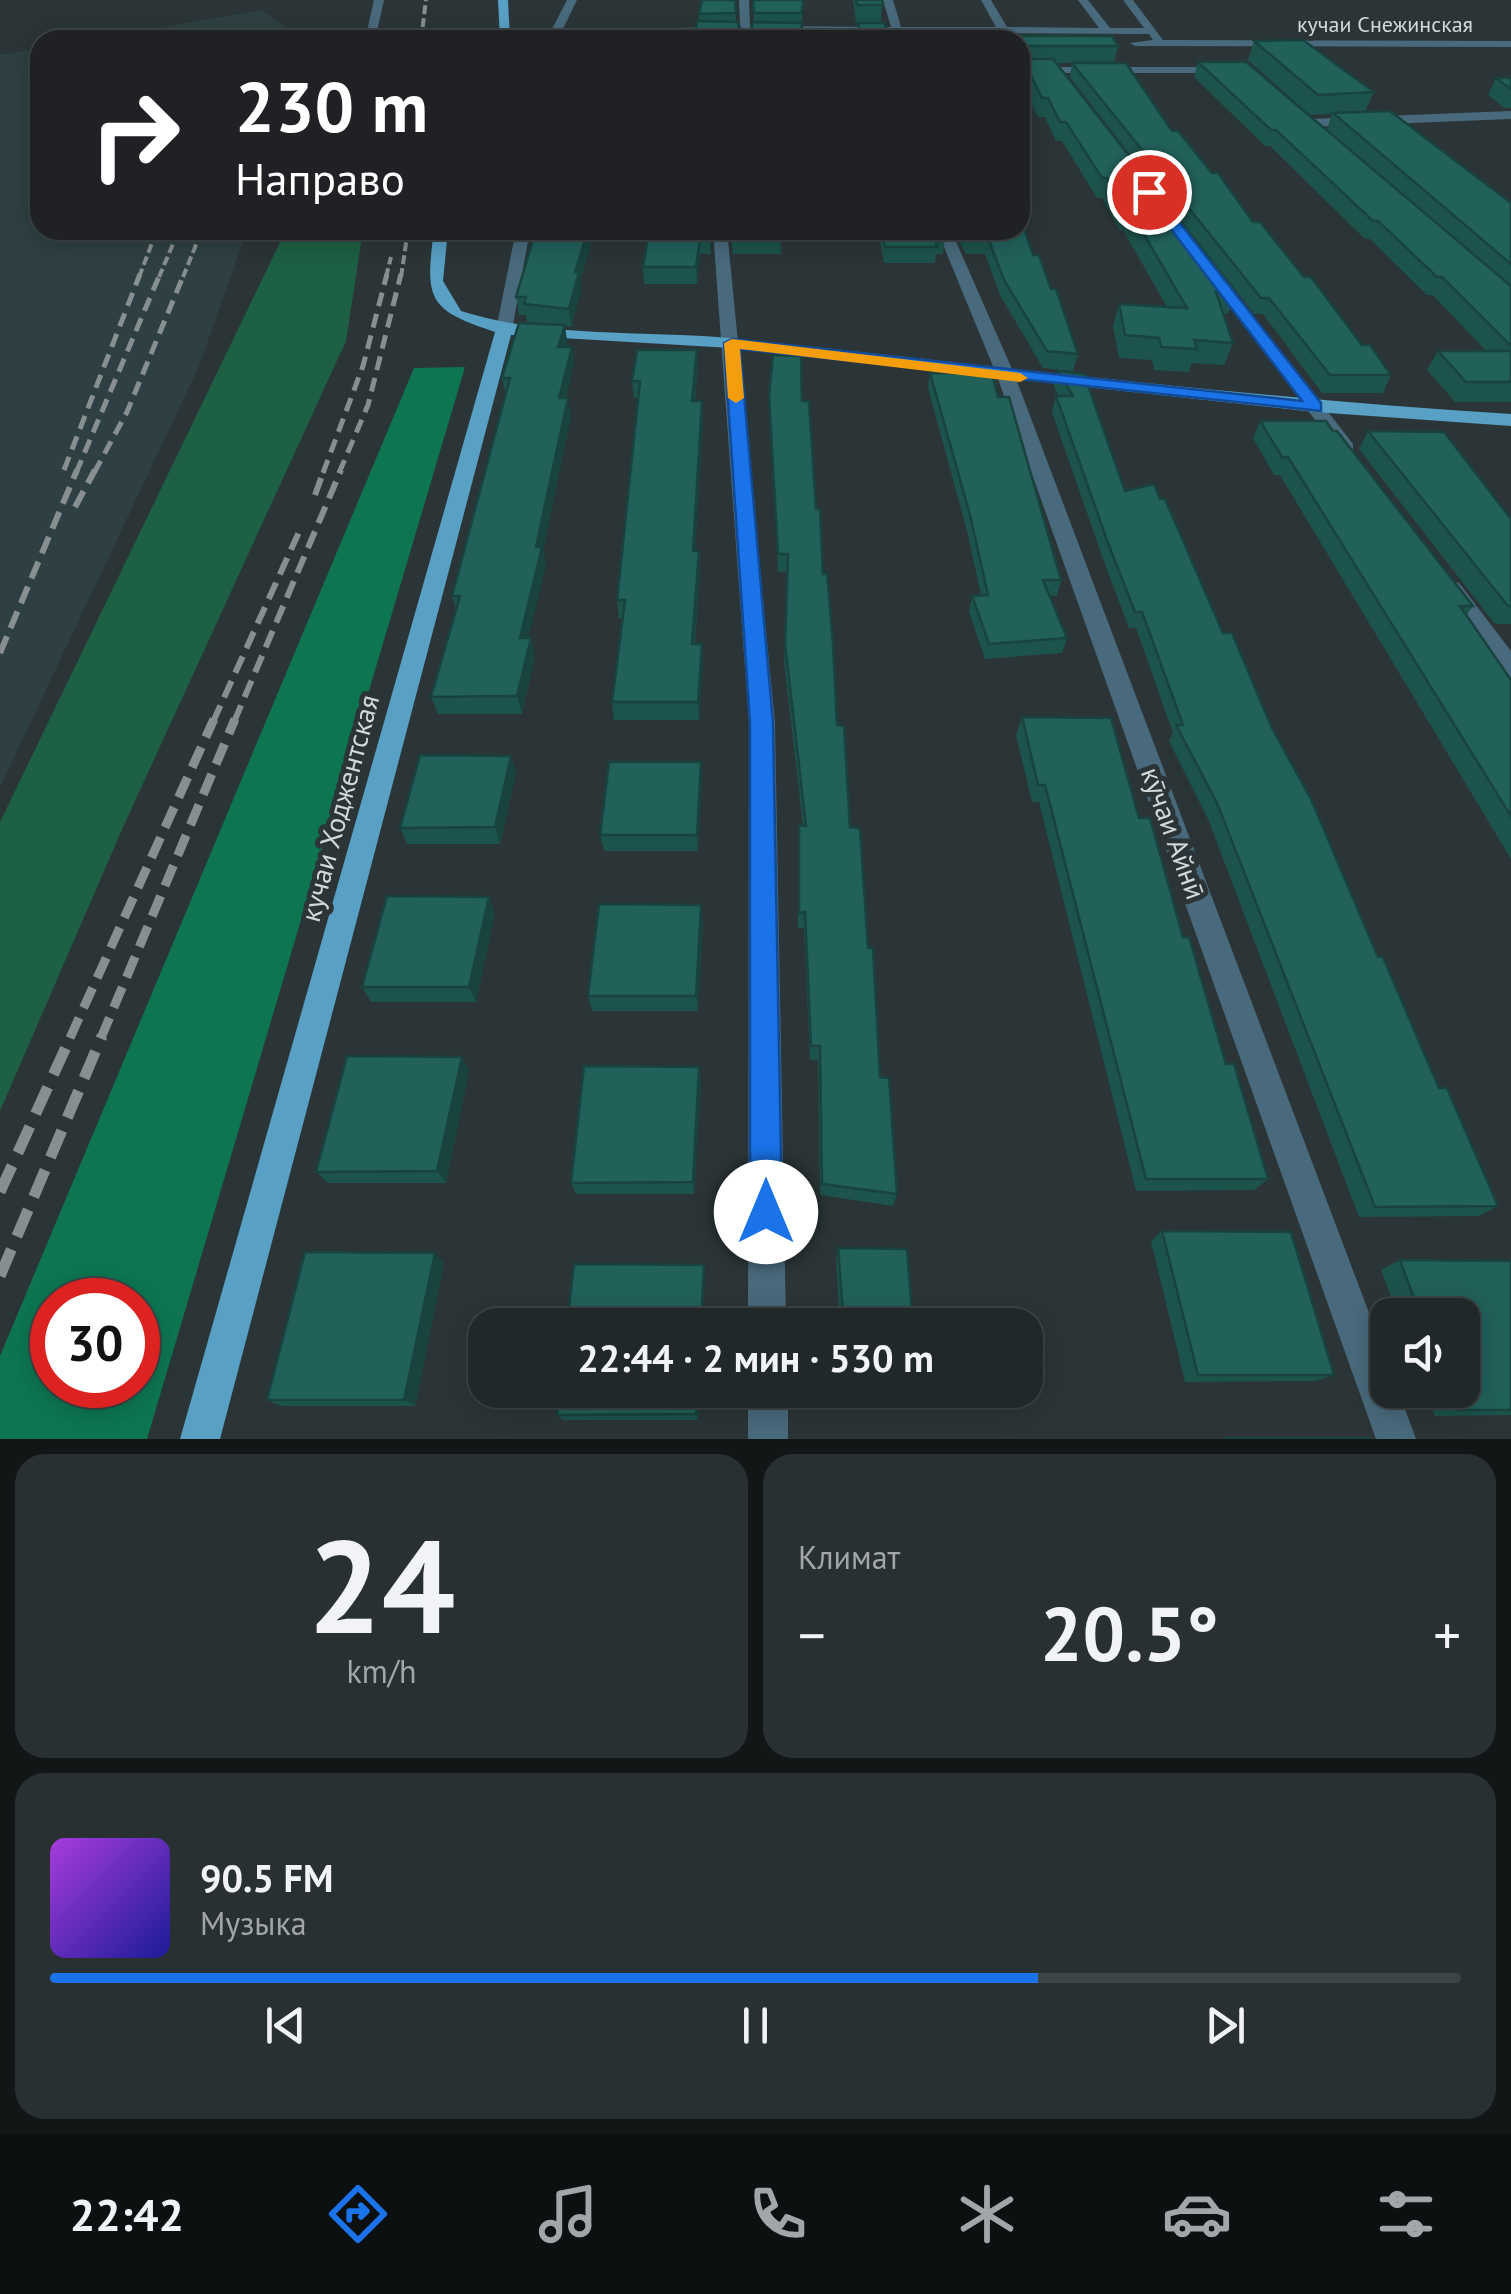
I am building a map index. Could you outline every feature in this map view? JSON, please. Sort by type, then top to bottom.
[{"type":"main road","points":[[503,0],[505,30]]},
{"type":"main road","points":[[440,240],[435,281],[455,314],[504,330],[732,343],[1315,407],[1511,420]]},
{"type":"main road","name":"кучаи Ходжентская","points":[[200,1439],[504,330]]},
{"type":"street","points":[[372,30],[379,0]]},
{"type":"street","points":[[557,30],[572,0]]},
{"type":"street","points":[[744,0],[744,30]]},
{"type":"street","points":[[888,0],[897,30]]},
{"type":"street","points":[[986,0],[1009,30]]},
{"type":"street","points":[[1084,0],[1107,31]]},
{"type":"street","points":[[1128,0],[1162,43]]},
{"type":"street","points":[[648,29],[667,30]]},
{"type":"street","points":[[1030,35],[1152,32]]},
{"type":"street","name":"кучаи Снежинская","points":[[1030,37],[1218,44],[1511,44]]},
{"type":"street","points":[[1030,72],[1060,78],[1248,70],[1218,44]]},
{"type":"street","points":[[1298,112],[1325,136]]},
{"type":"street","points":[[1310,123],[1511,115]]},
{"type":"street","points":[[504,330],[521,240]]},
{"type":"street","points":[[721,240],[762,723],[767,1308]]},
{"type":"street","name":"кӯчаи Айнӣ","points":[[948,240],[1006,376],[1396,1439]]},
{"type":"street","points":[[1197,254],[1361,468]]},
{"type":"street","points":[[1442,576],[1511,668]]},
{"type":"street","points":[[768,1408],[768,1439]]},
{"type":"shaded area","points":[[262,10],[289,30],[145,30]]},
{"type":"shaded area","points":[[30,50],[30,240],[243,240],[199,366],[0,787],[0,55]]},
{"type":"green space","points":[[281,240],[361,240],[346,341],[124,825],[0,1111],[0,822]]},
{"type":"green space","points":[[465,367],[160,1395],[160,1278],[33,1278],[414,368]]},
{"type":"green space","points":[[30,1284],[30,1408],[156,1408],[147,1439],[0,1439],[0,1356]]},
{"type":"building","points":[[702,0],[735,0],[736,13],[699,14]]},
{"type":"building","points":[[753,0],[803,0],[802,13],[754,13]]},
{"type":"building","points":[[856,0],[882,0],[883,5],[857,5]]},
{"type":"building","points":[[697,21],[737,22],[741,30],[696,30]]},
{"type":"building","points":[[753,22],[802,23],[802,30],[741,30],[751,29]]},
{"type":"building","points":[[858,23],[885,23],[886,30],[859,30]]},
{"type":"building","points":[[1030,36],[1112,36],[1118,46],[1030,46]]},
{"type":"building","points":[[1303,40],[1374,92],[1318,95],[1254,41]]},
{"type":"building","points":[[1030,59],[1053,59],[1236,292],[1216,292],[1233,343],[1194,340],[1197,349],[1161,347],[1159,338],[1125,335],[1119,304],[1187,308],[1129,209],[1124,209],[1107,178],[1102,178],[1066,122],[1060,122],[1048,98],[1042,98],[1030,74]]},
{"type":"building","points":[[1198,62],[1246,62],[1511,286],[1511,346],[1442,277],[1437,277],[1378,221],[1373,221]]},
{"type":"building","points":[[1072,63],[1126,63],[1172,131],[1178,131],[1212,173],[1218,173],[1253,222],[1260,222],[1304,277],[1311,277],[1362,345],[1370,345],[1391,375],[1330,375],[1269,298],[1261,298]]},
{"type":"building","points":[[1496,78],[1511,78],[1511,89]]},
{"type":"building","points":[[1390,111],[1511,203],[1511,264],[1333,113]]},
{"type":"building","points":[[533,240],[585,240],[569,309],[524,304],[526,297],[516,297]]},
{"type":"building","points":[[647,240],[700,240],[696,267],[643,267]]},
{"type":"building","points":[[884,240],[935,240],[937,247],[885,247]]},
{"type":"building","points":[[989,240],[1028,240],[1033,255],[1039,255],[1051,289],[1056,289],[1078,354],[1047,351],[1004,280]]},
{"type":"building","points":[[519,323],[565,325],[558,347],[572,347],[559,398],[568,398],[536,547],[542,547],[520,638],[531,638],[517,696],[431,697],[460,596],[452,596],[510,378],[502,378]]},
{"type":"building","points":[[637,350],[697,350],[692,401],[702,401],[693,551],[699,551],[692,644],[702,644],[698,702],[612,702],[625,600],[617,600],[640,381],[632,381]]},
{"type":"building","points":[[1438,351],[1511,351],[1511,382],[1466,382]]},
{"type":"building","points":[[773,355],[801,356],[802,401],[809,401],[816,509],[820,509],[823,574],[827,573],[837,725],[844,726],[850,827],[860,828],[868,948],[873,948],[880,1077],[889,1078],[897,1194],[822,1184],[820,1046],[811,1046],[805,912],[799,913],[799,825],[806,826],[785,644],[788,554],[778,554],[769,396]]},
{"type":"building","points":[[1058,371],[1084,374],[1125,491],[1154,484],[1160,499],[1165,499],[1223,633],[1232,633],[1272,728],[1311,799],[1378,957],[1383,957],[1439,1088],[1447,1088],[1498,1206],[1375,1207],[1217,803],[1176,725],[1183,725],[1142,612],[1135,612],[1108,543],[1056,396],[1073,396]]},
{"type":"building","points":[[930,373],[992,374],[998,397],[1009,397],[1061,580],[1043,580],[1067,638],[989,644],[972,596],[988,595]]},
{"type":"building","points":[[1260,421],[1326,421],[1473,606],[1460,606],[1511,680],[1511,816],[1288,457],[1282,457]]},
{"type":"building","points":[[1368,431],[1444,432],[1511,519],[1511,606],[1508,606]]},
{"type":"building","points":[[1022,717],[1111,718],[1139,818],[1150,818],[1183,937],[1189,937],[1226,1064],[1234,1064],[1268,1179],[1146,1179],[1045,785],[1038,785]]},
{"type":"building","points":[[420,755],[511,756],[495,827],[400,828]]},
{"type":"building","points":[[609,762],[701,762],[697,835],[600,835]]},
{"type":"building","points":[[387,896],[489,897],[469,987],[362,987]]},
{"type":"building","points":[[599,904],[701,905],[696,996],[588,996]]},
{"type":"building","points":[[347,1056],[462,1057],[437,1171],[316,1172]]},
{"type":"building","points":[[584,1066],[699,1067],[693,1182],[571,1183]]},
{"type":"building","points":[[1162,1231],[1291,1232],[1334,1375],[1198,1375]]},
{"type":"building","points":[[838,1248],[907,1249],[912,1308],[843,1308]]},
{"type":"building","points":[[305,1252],[435,1253],[404,1400],[267,1400]]},
{"type":"building","points":[[1400,1260],[1511,1261],[1511,1410],[1456,1408],[1480,1408],[1480,1298],[1414,1298]]},
{"type":"building","points":[[574,1264],[704,1265],[702,1308],[569,1308]]},
{"type":"building","points":[[558,1408],[696,1408],[696,1414],[557,1415]]},
{"type":"building","points":[[1369,1438],[1369,1439],[1225,1439]]},
{"type":"railway","points":[[422,30],[426,0]]},
{"type":"railway","points":[[139,277],[153,240]]},
{"type":"railway","points":[[159,277],[175,240]]},
{"type":"railway","points":[[183,277],[198,240]]},
{"type":"railway","points":[[401,277],[407,240]]},
{"type":"railway","points":[[386,277],[391,257]]},
{"type":"railway","points":[[64,470],[140,274]]},
{"type":"railway","points":[[76,473],[160,274]]},
{"type":"railway","points":[[94,473],[127,412],[184,274]]},
{"type":"railway","points":[[323,473],[363,366],[387,274]]},
{"type":"railway","points":[[339,473],[368,405],[401,274]]},
{"type":"railway","points":[[0,653],[77,470]]},
{"type":"railway","points":[[75,507],[95,470]]},
{"type":"railway","points":[[315,495],[324,470]]},
{"type":"railway","points":[[234,722],[341,470]]},
{"type":"railway","points":[[213,722],[299,532]]},
{"type":"railway","points":[[70,1038],[214,719]]},
{"type":"railway","points":[[101,1038],[235,719]]},
{"type":"railway","points":[[0,1192],[71,1036]]},
{"type":"railway","points":[[0,1276],[102,1036]]},
{"type":"slow traffic","points":[[736,398],[732,343],[1020,378]]},
{"type":"route","points":[[766,1212],[762,723],[732,343],[1315,407],[1149,192]]}]
